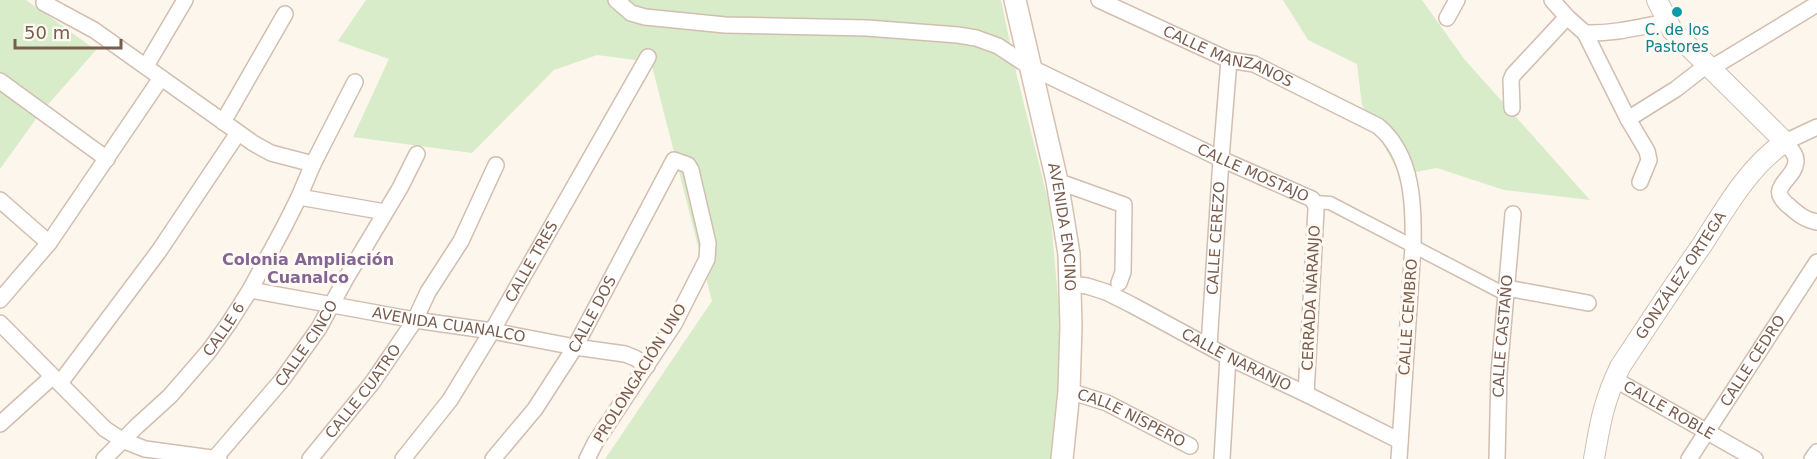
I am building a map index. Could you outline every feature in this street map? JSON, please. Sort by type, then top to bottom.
[{"type":"main road","name":"AVENIDA ENCINO","points":[[1015,0],[1066,227],[1071,284],[1069,391],[1062,459]]},
{"type":"street","points":[[146,66],[185,0]]},
{"type":"street","name":"CALLE MOSTAJO","points":[[616,0],[632,13],[656,18],[725,25],[839,26],[976,38],[998,46],[1030,67],[1221,159],[1308,197],[1314,202],[1330,203],[1507,291]]},
{"type":"street","name":"CALLE MANZANOS","points":[[1099,0],[1229,60],[1254,64],[1378,126],[1384,131],[1400,157],[1407,175]]},
{"type":"street","points":[[1447,18],[1457,0]]},
{"type":"street","points":[[1552,0],[1585,33],[1649,156],[1640,182]]},
{"type":"street","points":[[1657,0],[1672,30],[1793,152],[1796,161],[1781,187],[1780,198],[1804,219],[1817,222]]},
{"type":"street","points":[[44,3],[94,30],[238,133],[271,153],[313,164]]},
{"type":"street","points":[[1628,119],[1676,89],[1702,68],[1718,64],[1817,4]]},
{"type":"street","points":[[223,122],[285,14]]},
{"type":"street","points":[[1512,108],[1511,80],[1513,75],[1567,17]]},
{"type":"street","points":[[1585,33],[1602,34],[1666,22]]},
{"type":"street","name":"CALLE TRES","points":[[403,459],[450,400],[492,331],[648,57]]},
{"type":"street","name":"CALLE CEREZO","points":[[1209,346],[1229,60]]},
{"type":"street","points":[[0,300],[49,243],[161,78]]},
{"type":"street","points":[[0,81],[107,159]]},
{"type":"street","name":"CALLE 6","points":[[104,459],[170,396],[209,351],[228,324],[250,290],[299,197],[313,164],[355,82]]},
{"type":"street","name":"GONZÁLEZ ORTEGA","points":[[1594,459],[1600,417],[1620,367],[1726,208],[1771,151],[1817,127]]},
{"type":"street","points":[[0,424],[56,380],[159,251],[238,133]]},
{"type":"street","name":"CALLE CINCO","points":[[217,459],[282,380],[319,328],[400,188],[417,154]]},
{"type":"street","name":"CALLE DOS","points":[[492,459],[535,409],[575,347],[674,160]]},
{"type":"street","name":"PROLONGACIÓN UNO","points":[[587,459],[674,324],[702,272],[709,251],[691,170],[688,165],[674,160]]},
{"type":"street","name":"CALLE CUATRO","points":[[310,459],[372,383],[415,320],[428,292],[460,241],[496,165]]},
{"type":"street","name":"CALLE CEMBRO","points":[[1399,459],[1414,211],[1412,191],[1407,175]]},
{"type":"street","points":[[1057,181],[1124,205],[1123,272],[1119,283]]},
{"type":"street","points":[[299,197],[385,212]]},
{"type":"street","points":[[0,200],[49,243]]},
{"type":"street","name":"CERRADA NARANJO","points":[[1306,393],[1316,210],[1314,202]]},
{"type":"street","name":"CALLE CASTAÑO","points":[[1497,459],[1499,373],[1513,214]]},
{"type":"street","name":"CALLE CEDRO","points":[[1689,459],[1817,262]]},
{"type":"street","name":"CALLE NARANJO","points":[[1071,284],[1106,292],[1228,357],[1306,393],[1400,441]]},
{"type":"street","name":"AVENIDA CUANALCO","points":[[250,290],[415,320],[625,354],[647,366]]},
{"type":"street","points":[[1507,291],[1588,303]]},
{"type":"street","points":[[0,323],[105,429],[122,440],[145,449],[217,459]]},
{"type":"street","points":[[1221,459],[1228,357]]},
{"type":"street","name":"CALLE ROBLE","points":[[1614,379],[1755,459]]},
{"type":"street","name":"CALLE NÍSPERO","points":[[1069,391],[1107,404],[1190,446]]},
{"type":"street","points":[[1812,459],[1817,452]]},
{"type":"green space","points":[[0,0],[26,0],[96,50],[38,116],[0,169]]},
{"type":"green space","points":[[366,0],[1001,0],[1017,76],[1050,208],[1067,400],[1056,459],[605,459],[712,301],[651,62],[597,55],[554,70],[472,153],[353,137],[389,59],[338,41]]},
{"type":"green space","points":[[1283,0],[1422,0],[1465,60],[1590,200],[1504,190],[1437,168],[1400,175],[1362,105],[1357,64],[1308,40]]},
{"type":"place","name":"C. de los Pastores","points":[[1677,12]]},
{"type":"district","name":"Colonia Ampliación Cuanalco","points":[[308,268]]}]
